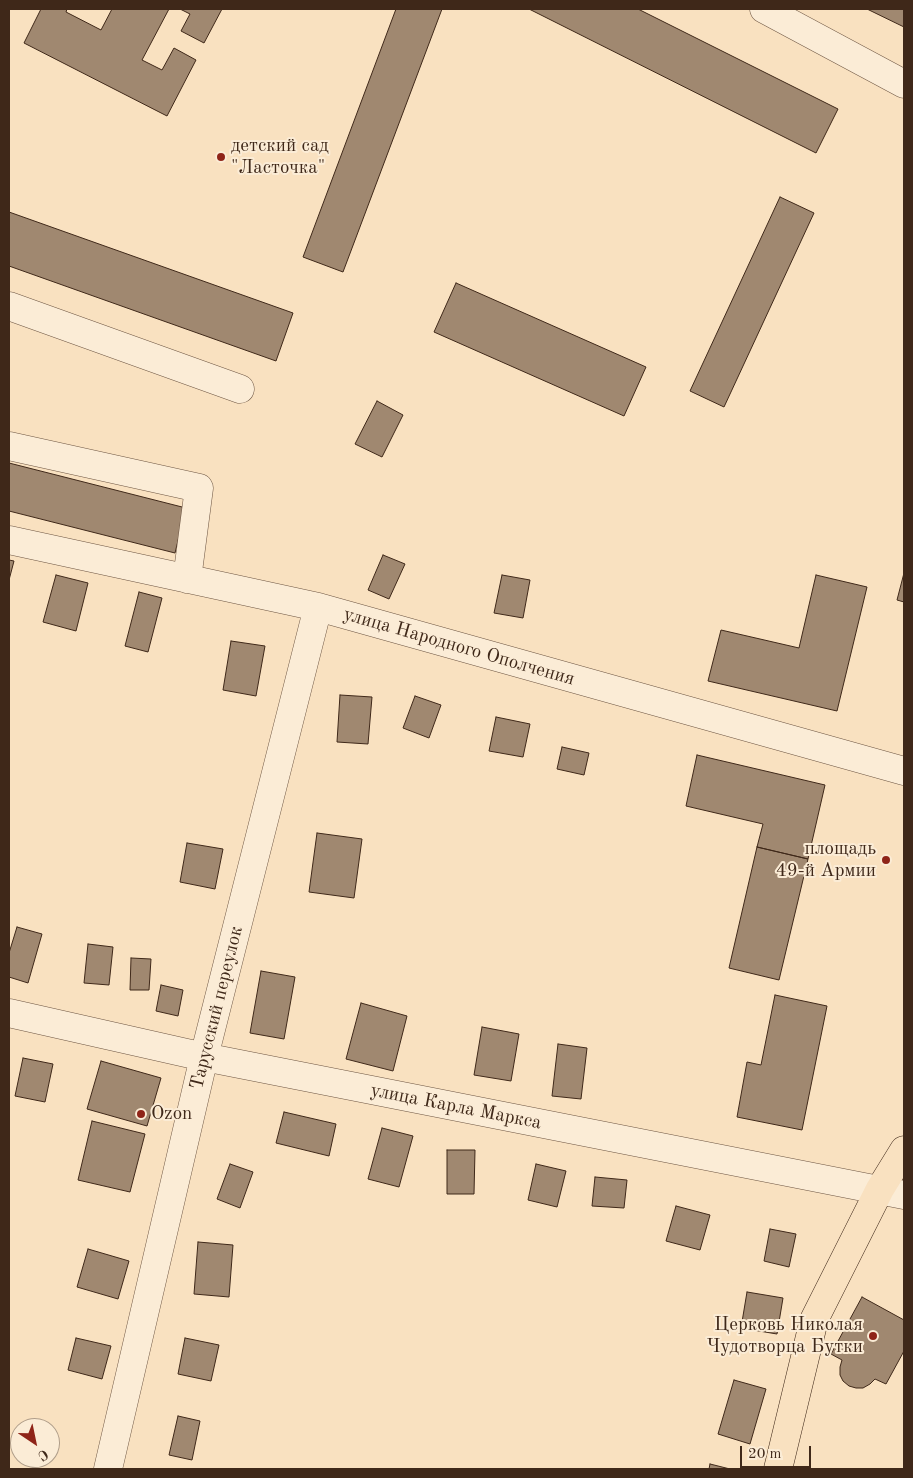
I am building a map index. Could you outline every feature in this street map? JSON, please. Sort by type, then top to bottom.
[{"type":"main road","points":[[778,1469],[814,1320],[892,1192],[904,1150]]},
{"type":"street","points":[[764,9],[904,84]]},
{"type":"street","points":[[9,306],[240,389]]},
{"type":"street","points":[[9,446],[199,488],[186,579]]},
{"type":"street","name":"улица Народного Ополчения","points":[[9,540],[318,607],[904,771]]},
{"type":"street","name":"Тарусский переулок","points":[[108,1469],[204,1058],[318,607]]},
{"type":"street","name":"улица Карла Маркса","points":[[9,1013],[204,1058],[892,1192]]},
{"type":"building","points":[[41,9],[67,9],[66,12],[101,30],[112,9],[169,9],[142,60],[162,70],[174,48],[196,60],[167,116],[24,43]]},
{"type":"building","points":[[180,9],[222,9],[204,43],[181,31],[190,14]]},
{"type":"building","points":[[396,9],[442,9],[343,272],[303,257]]},
{"type":"building","points":[[529,9],[638,9],[838,109],[816,153]]},
{"type":"building","points":[[867,9],[904,9],[904,27]]},
{"type":"building","points":[[780,197],[814,213],[724,407],[690,391]]},
{"type":"building","points":[[9,212],[293,313],[276,361],[9,266]]},
{"type":"building","points":[[456,283],[646,367],[624,416],[434,332]]},
{"type":"building","points":[[377,401],[403,415],[382,457],[355,444]]},
{"type":"building","points":[[9,463],[186,508],[175,553],[9,511]]},
{"type":"building","points":[[383,555],[405,564],[389,599],[368,590]]},
{"type":"building","points":[[9,560],[14,561],[9,580]]},
{"type":"building","points":[[904,573],[904,602],[897,600]]},
{"type":"building","points":[[56,575],[88,583],[76,631],[43,622]]},
{"type":"building","points":[[502,575],[530,580],[523,618],[494,613]]},
{"type":"building","points":[[816,575],[867,587],[837,711],[708,681],[721,630],[799,648]]},
{"type":"building","points":[[139,592],[162,598],[148,652],[125,646]]},
{"type":"building","points":[[231,641],[265,646],[256,696],[223,690]]},
{"type":"building","points":[[340,695],[372,697],[368,744],[337,742]]},
{"type":"building","points":[[415,696],[441,705],[429,738],[403,728]]},
{"type":"building","points":[[496,717],[530,724],[523,757],[489,751]]},
{"type":"building","points":[[562,747],[589,753],[584,775],[557,769]]},
{"type":"building","points":[[697,755],[825,785],[808,859],[757,847],[763,824],[686,806]]},
{"type":"building","points":[[317,833],[362,839],[354,898],[309,892]]},
{"type":"building","points":[[187,843],[223,849],[215,889],[180,882]]},
{"type":"building","points":[[757,847],[808,859],[779,980],[729,968]]},
{"type":"building","points":[[17,927],[42,934],[28,983],[9,977],[9,953]]},
{"type":"building","points":[[88,944],[113,947],[109,985],[84,983]]},
{"type":"building","points":[[131,958],[151,959],[149,990],[130,990]]},
{"type":"building","points":[[261,971],[295,977],[284,1039],[250,1033]]},
{"type":"building","points":[[161,985],[183,990],[178,1016],[156,1011]]},
{"type":"building","points":[[775,995],[827,1006],[802,1130],[737,1117],[747,1062],[761,1065]]},
{"type":"building","points":[[361,1003],[407,1016],[393,1071],[346,1059]]},
{"type":"building","points":[[482,1027],[519,1034],[511,1081],[474,1075]]},
{"type":"building","points":[[558,1044],[587,1048],[581,1099],[552,1096]]},
{"type":"building","points":[[23,1058],[53,1064],[45,1102],[15,1096]]},
{"type":"building","points":[[101,1061],[161,1078],[147,1126],[87,1109]]},
{"type":"building","points":[[284,1112],[336,1124],[329,1156],[276,1143]]},
{"type":"building","points":[[92,1121],[145,1134],[130,1192],[78,1180]]},
{"type":"building","points":[[382,1128],[413,1136],[399,1187],[368,1179]]},
{"type":"building","points":[[447,1150],[475,1150],[474,1194],[447,1194]]},
{"type":"building","points":[[230,1164],[253,1172],[240,1208],[217,1199]]},
{"type":"building","points":[[536,1164],[566,1171],[557,1207],[528,1200]]},
{"type":"building","points":[[595,1177],[627,1180],[624,1208],[592,1206]]},
{"type":"building","points":[[676,1206],[710,1215],[700,1250],[666,1241]]},
{"type":"building","points":[[770,1229],[796,1234],[789,1267],[764,1261]]},
{"type":"building","points":[[198,1242],[233,1245],[229,1297],[194,1294]]},
{"type":"building","points":[[88,1249],[129,1261],[118,1299],[77,1287]]},
{"type":"building","points":[[747,1292],[783,1298],[777,1334],[741,1328]]},
{"type":"building","name":"Церковь Николая Чудотворца Бутки","points":[[862,1297],[904,1320],[904,1351],[886,1384],[875,1379],[863,1388],[856,1388],[849,1386],[843,1381],[840,1375],[842,1360],[831,1354]]},
{"type":"building","points":[[76,1338],[111,1346],[102,1379],[68,1370]]},
{"type":"building","points":[[185,1338],[219,1345],[211,1381],[178,1374]]},
{"type":"building","points":[[734,1380],[766,1389],[750,1444],[718,1434]]},
{"type":"building","points":[[178,1416],[200,1421],[192,1460],[169,1455]]},
{"type":"building","points":[[710,1464],[730,1469],[709,1469]]},
{"type":"place","name":"детский сад \"Ласточка\"","points":[[221,157]]},
{"type":"place","name":"площадь 49-й Армии","points":[[886,860]]},
{"type":"place","name":"Ozon","points":[[141,1114]]},
{"type":"place","name":"Церковь Николая Чудотворца Бутки","points":[[873,1336]]}]
